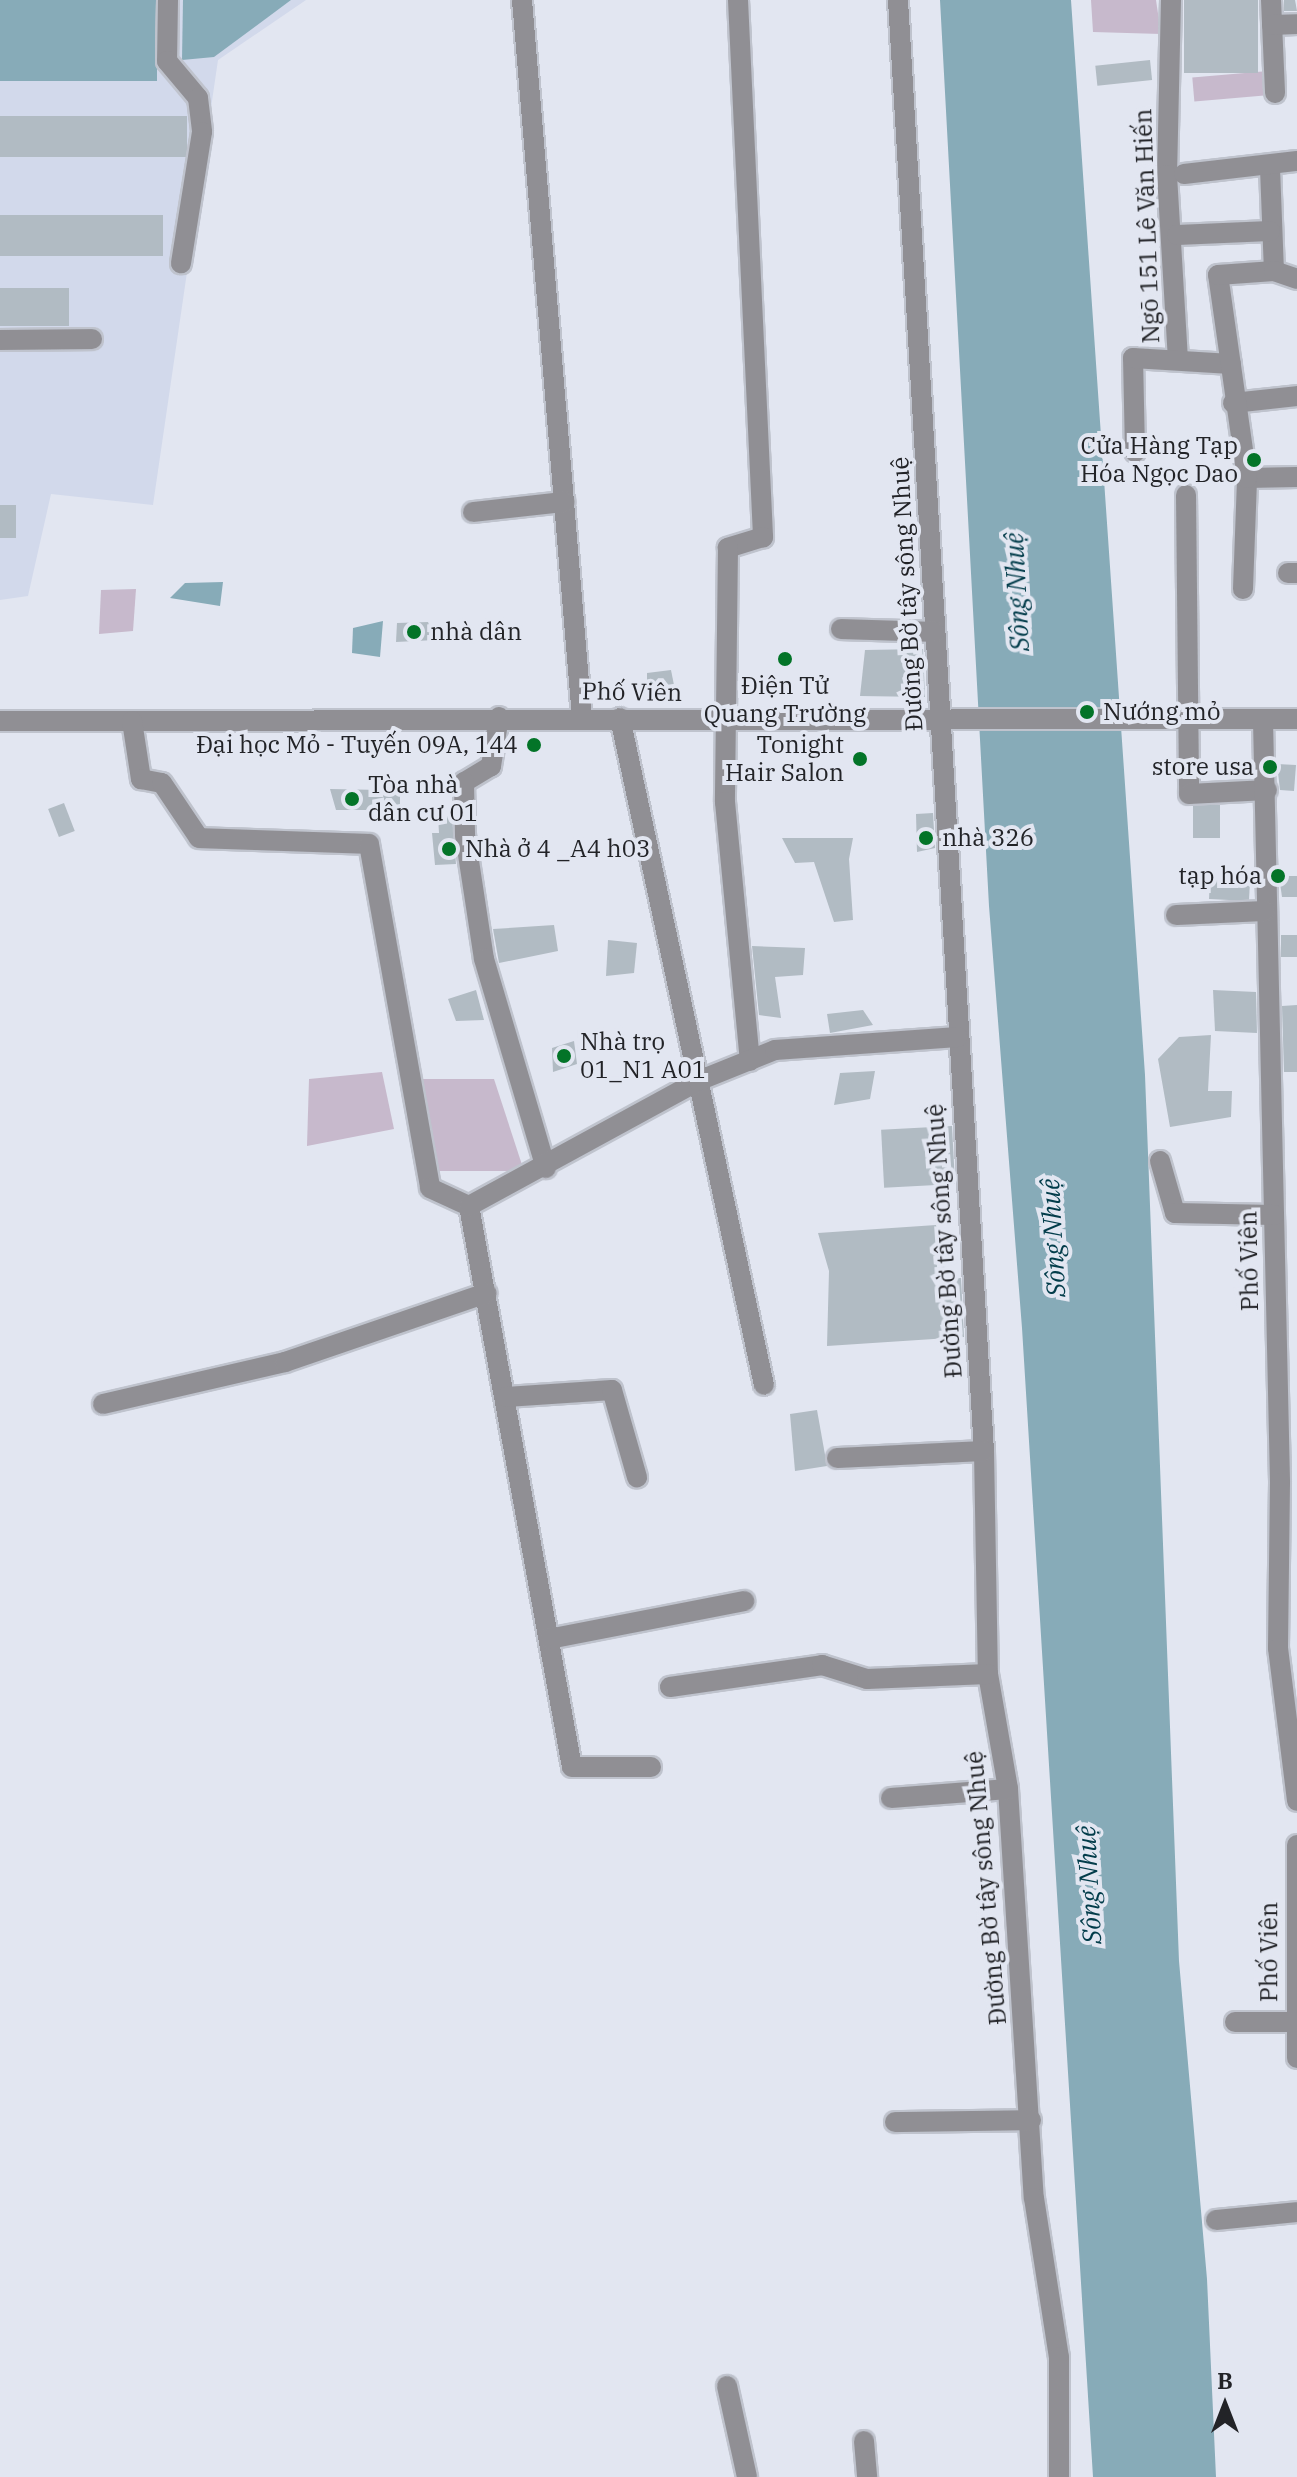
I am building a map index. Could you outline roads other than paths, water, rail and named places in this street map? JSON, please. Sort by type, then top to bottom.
[{"type":"street","points":[[168,0],[167,61],[198,98],[202,132],[181,263]]},
{"type":"street","points":[[522,0],[582,717]]},
{"type":"street","points":[[738,0],[763,537],[728,548],[725,802],[750,1061]]},
{"type":"street","name":"Đường Bờ tây sông Nhuệ","points":[[898,0],[984,1451],[988,1674],[1008,1789],[1034,2198],[1059,2357],[1059,2477]]},
{"type":"street","name":"Ngõ 151 Lê Văn Hiến","points":[[1135,452],[1133,358],[1178,359],[1167,175],[1171,0]]},
{"type":"street","points":[[1271,0],[1275,93]]},
{"type":"street","points":[[1272,25],[1297,24]]},
{"type":"street","points":[[1184,174],[1270,168],[1297,161]]},
{"type":"street","points":[[1270,168],[1270,231],[1274,271]]},
{"type":"street","points":[[1177,235],[1270,231]]},
{"type":"street","points":[[1243,589],[1247,478],[1233,403],[1231,364],[1218,275],[1274,271],[1297,279]]},
{"type":"street","points":[[0,340],[92,339]]},
{"type":"street","points":[[1178,359],[1231,364]]},
{"type":"street","points":[[1233,403],[1297,396]]},
{"type":"street","points":[[1247,478],[1297,477]]},
{"type":"street","points":[[1186,495],[1189,794],[1267,790]]},
{"type":"street","points":[[473,512],[564,502]]},
{"type":"street","points":[[841,629],[935,632]]},
{"type":"street","points":[[499,717],[491,766],[464,782],[465,835],[484,959],[546,1168]]},
{"type":"street","name":"Phố Viên","points":[[0,721],[582,717],[969,723],[1297,719]]},
{"type":"street","points":[[620,718],[764,1385]]},
{"type":"street","name":"Phố Viên","points":[[1263,720],[1267,790],[1265,911],[1274,1215],[1289,1484],[1278,1648],[1297,1801]]},
{"type":"street","points":[[132,721],[141,779],[162,783],[199,838],[369,844],[430,1188],[469,1206]]},
{"type":"street","points":[[1176,915],[1265,911]]},
{"type":"street","points":[[469,1206],[546,1168],[698,1081],[775,1050],[958,1037]]},
{"type":"street","points":[[1160,1161],[1175,1213],[1274,1215]]},
{"type":"street","points":[[469,1206],[572,1767],[651,1767]]},
{"type":"street","points":[[103,1404],[285,1362],[486,1293]]},
{"type":"street","points":[[506,1397],[612,1390],[637,1477]]},
{"type":"street","points":[[837,1458],[984,1451]]},
{"type":"street","points":[[549,1639],[744,1601]]},
{"type":"street","points":[[670,1687],[822,1665],[867,1679],[988,1674]]},
{"type":"street","points":[[891,1798],[1008,1789]]},
{"type":"street","name":"Phố Viên","points":[[1297,1845],[1297,2058]]},
{"type":"street","points":[[1235,2022],[1295,2022]]},
{"type":"street","points":[[895,2122],[1031,2120]]},
{"type":"street","points":[[1216,2220],[1297,2212]]},
{"type":"street","points":[[727,2386],[747,2477]]},
{"type":"street","points":[[864,2441],[867,2477]]},
{"type":"water","points":[[0,0],[157,0],[157,81],[0,81]]},
{"type":"water","points":[[183,0],[291,0],[214,57],[182,60]]},
{"type":"water","name":"Sông Nhuệ","points":[[940,0],[1071,0],[1145,1075],[1179,1961],[1207,2279],[1216,2477],[1093,2477],[1022,1328],[989,906]]},
{"type":"water","points":[[223,582],[220,606],[170,598],[185,583]]},
{"type":"water","points":[[383,621],[380,657],[352,653],[353,628]]},
{"type":"place","name":"Cửa Hàng Tạp Hóa Ngọc Dao","points":[[1254,460]]},
{"type":"place","name":"nhà dân","points":[[414,632]]},
{"type":"place","name":"Điện Tử Quang Trường","points":[[785,659]]},
{"type":"place","name":"Nướng mỏ","points":[[1087,712]]},
{"type":"place","name":"Đại học Mỏ - Tuyến 09A, 144","points":[[534,745]]},
{"type":"place","name":"Tonight Hair Salon","points":[[860,759]]},
{"type":"place","name":"store usa","points":[[1270,767]]},
{"type":"place","name":"Tòa nhà dân cư 01","points":[[352,799]]},
{"type":"place","name":"nhà 326","points":[[926,838]]},
{"type":"place","name":"Nhà ở 4 _A4 h03","points":[[449,849]]},
{"type":"place","name":"tạp hóa","points":[[1278,876]]},
{"type":"place","name":"Nhà trọ 01_N1 A01","points":[[564,1056]]}]
